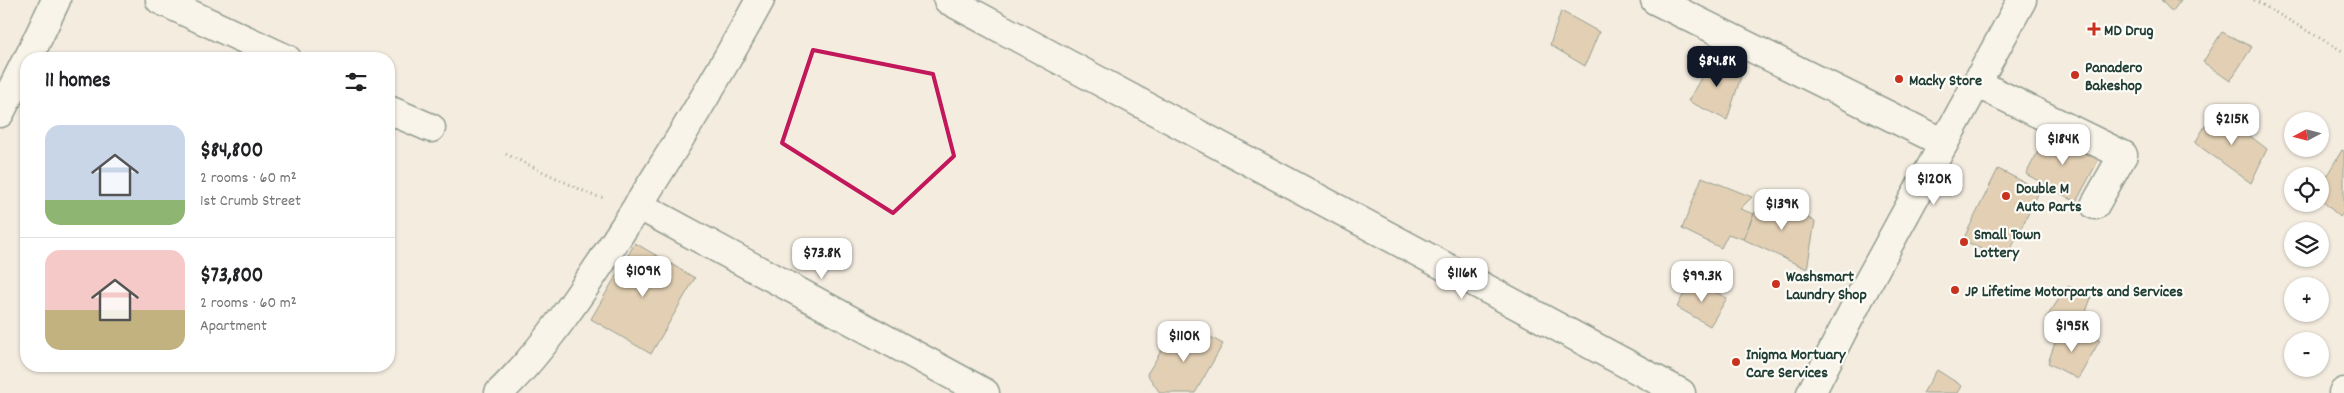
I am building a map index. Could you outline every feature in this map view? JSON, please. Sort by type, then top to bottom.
[{"type":"street","points":[[31,52],[56,0]]},
{"type":"street","points":[[160,0],[273,52]]},
{"type":"street","points":[[499,393],[536,351],[589,280],[638,205],[726,61],[760,0]]},
{"type":"street","points":[[948,0],[1681,393]]},
{"type":"street","points":[[1655,0],[1944,143]]},
{"type":"street","points":[[1811,393],[1860,297],[2022,0]]},
{"type":"street","points":[[0,113],[20,74]]},
{"type":"street","points":[[1976,84],[2122,155],[2095,205]]},
{"type":"street","points":[[395,113],[431,128]]},
{"type":"street","points":[[638,205],[985,393]]},
{"type":"path","points":[[2254,0],[2344,52]]},
{"type":"path","points":[[506,154],[594,196],[638,205]]},
{"type":"highlighted area","points":[[813,50],[933,74],[954,156],[893,213],[782,143]]},
{"type":"building","points":[[2161,0],[2181,0],[2172,12]]},
{"type":"building","points":[[1561,11],[1599,32],[1585,66],[1550,45]]},
{"type":"building","points":[[2222,32],[2252,47],[2230,81],[2203,62]]},
{"type":"building","points":[[1714,55],[1743,70],[1727,120],[1688,101]]},
{"type":"building","points":[[2215,109],[2267,149],[2251,183],[2195,143]]},
{"type":"building","points":[[2050,129],[2100,157],[2076,202],[2026,174]]},
{"type":"building","points":[[2342,150],[2344,151],[2344,212],[2340,217],[2329,207],[2329,172]]},
{"type":"building","points":[[1998,169],[2040,190],[2005,261],[1963,240]]},
{"type":"building","points":[[1702,177],[1752,197],[1740,209],[1754,214],[1743,239],[1728,234],[1721,248],[1682,229]]},
{"type":"building","points":[[1767,194],[1815,222],[1807,269],[1743,239],[1754,214]]},
{"type":"building","points":[[635,243],[695,278],[651,354],[591,319]]},
{"type":"building","points":[[1691,280],[1727,298],[1710,326],[1677,307]]},
{"type":"building","points":[[2068,286],[2091,298],[2079,331],[2046,318]]},
{"type":"building","points":[[2059,331],[2100,340],[2078,379],[2048,363]]},
{"type":"building","points":[[1203,333],[1223,344],[1195,393],[1160,393],[1147,374],[1171,335]]},
{"type":"building","points":[[1937,370],[1962,386],[1958,393],[1923,393]]},
{"type":"place","name":"MD Drug","points":[[2094,29]]},
{"type":"place","name":"Panadero Bakeshop","points":[[2075,75]]},
{"type":"place","name":"Macky Store","points":[[1899,79]]},
{"type":"place","name":"Double M Auto Parts","points":[[2006,196]]},
{"type":"place","name":"Small Town Lottery","points":[[1964,242]]},
{"type":"place","name":"Washsmart Laundry Shop","points":[[1776,284]]},
{"type":"place","name":"JP Lifetime Motorparts and Services","points":[[1955,290]]},
{"type":"place","name":"Inigma Mortuary Care Services","points":[[1736,362]]}]
